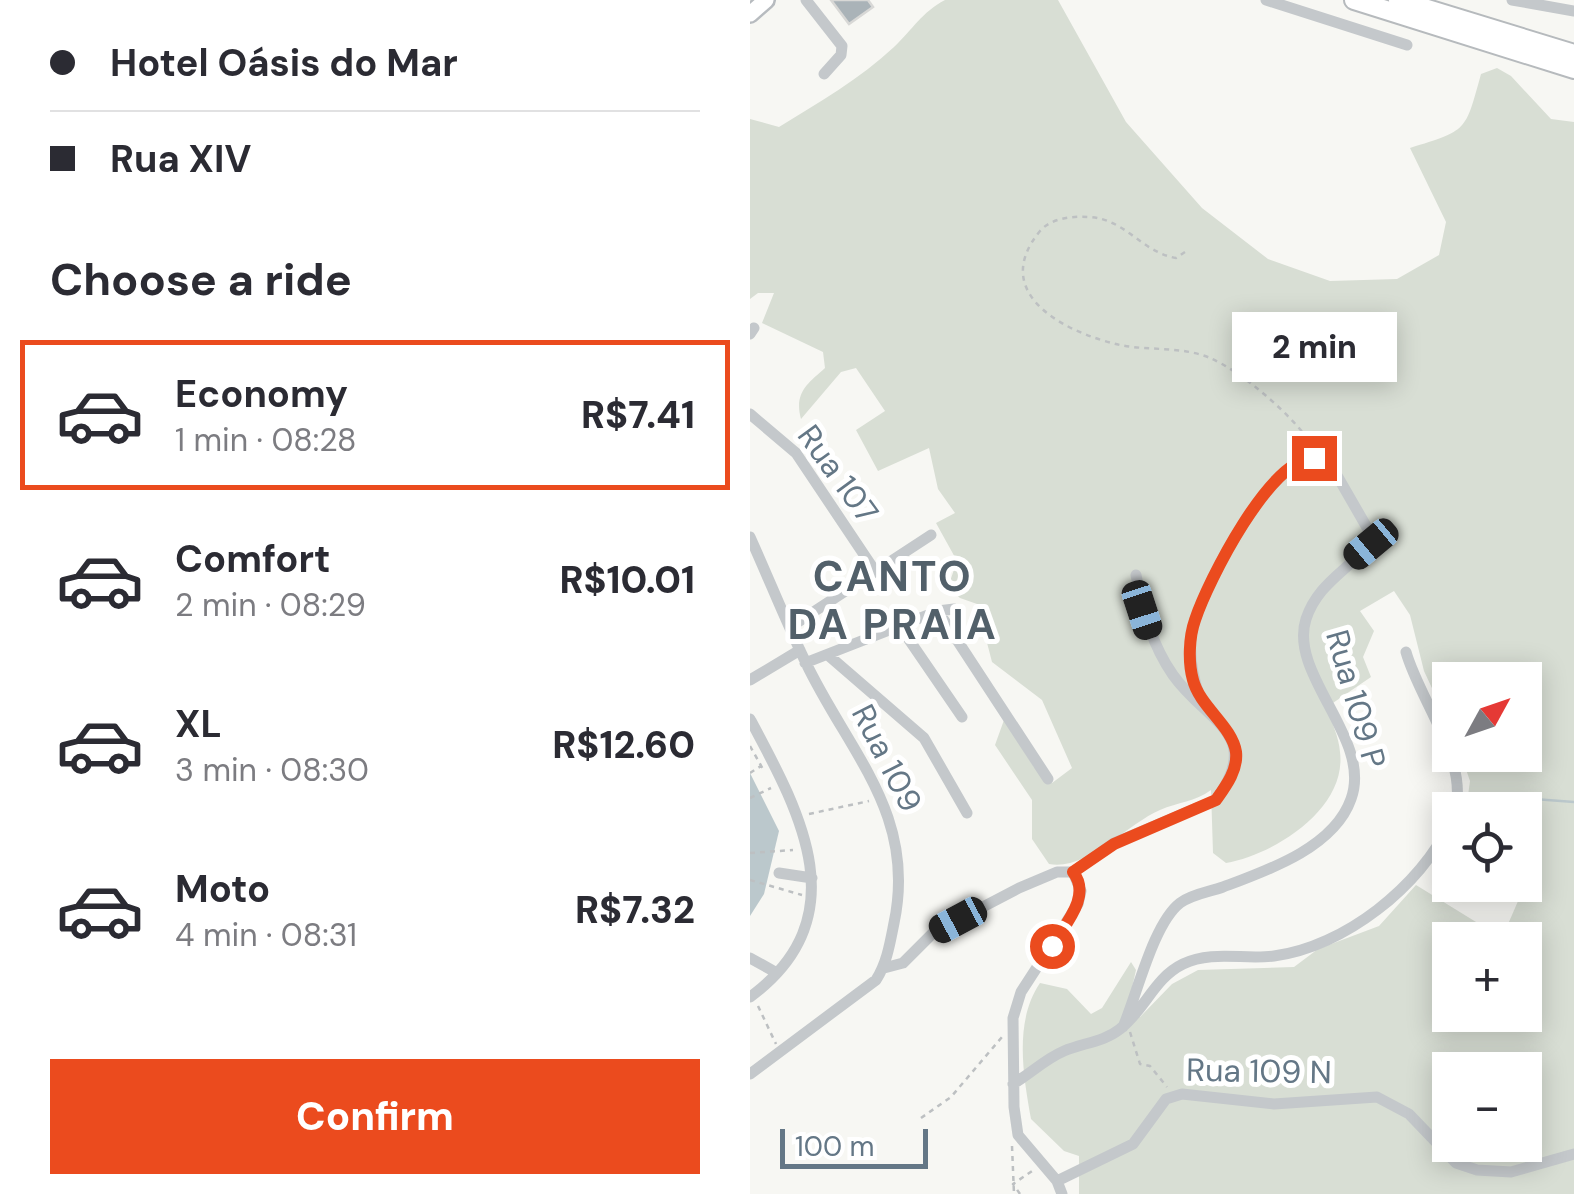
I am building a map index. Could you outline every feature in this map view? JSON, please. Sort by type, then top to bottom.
[{"type":"highway","points":[[1354,0],[1574,68]]},
{"type":"highway","points":[[1398,0],[1574,54]]},
{"type":"main road","points":[[750,14],[766,0]]},
{"type":"street","points":[[806,0],[842,46],[841,55],[824,74]]},
{"type":"street","points":[[1266,0],[1407,45]]},
{"type":"street","points":[[1512,0],[1574,10]]},
{"type":"street","name":"Rua 107","points":[[750,414],[796,453],[875,572]]},
{"type":"street","points":[[750,1074],[846,1006],[884,968],[903,963],[933,933],[1019,888],[1057,872],[1073,872],[1114,844],[1216,800],[1234,770],[1236,748],[1200,698],[1192,678],[1191,638],[1208,589],[1252,511],[1296,462],[1314,458]]},
{"type":"street","name":"Rua 109 P","points":[[1124,1027],[1151,954],[1176,907],[1298,854],[1347,808],[1354,786],[1352,764],[1312,665],[1304,632],[1326,582],[1373,538],[1335,472],[1314,458]]},
{"type":"street","points":[[792,626],[931,535]]},
{"type":"street","name":"Rua 109","points":[[750,537],[803,656],[882,797],[896,835],[900,871],[884,968]]},
{"type":"street","points":[[1136,575],[1142,610],[1162,656],[1174,677],[1200,698]]},
{"type":"street","points":[[750,680],[803,656],[828,655],[938,611],[954,609]]},
{"type":"street","points":[[938,611],[1048,779]]},
{"type":"street","points":[[902,628],[962,717]]},
{"type":"street","points":[[1406,652],[1444,741],[1458,784],[1457,792]]},
{"type":"street","points":[[828,655],[924,738],[967,813]]},
{"type":"street","points":[[750,719],[797,816],[815,898],[799,945],[777,973],[751,996]]},
{"type":"street","points":[[1013,1084],[1058,1053],[1124,1027],[1157,984],[1181,965],[1200,958],[1282,955],[1380,910],[1416,874],[1432,850]]},
{"type":"street","points":[[1013,1018],[1021,992],[1078,904],[1081,891],[1073,872]]},
{"type":"street","points":[[778,873],[812,878]]},
{"type":"street","points":[[750,958],[777,973]]},
{"type":"street","name":"Rua 109 N","points":[[1013,1018],[1015,1119],[1024,1143],[1060,1188],[1133,1144],[1166,1099],[1182,1094],[1304,1104],[1376,1097],[1409,1114],[1456,1163],[1477,1170],[1511,1172],[1574,1154]]},
{"type":"path","points":[[1184,252],[1176,258],[1162,256],[1114,220],[1064,218],[1043,226],[1030,244],[1022,271],[1026,294],[1045,314],[1119,345],[1206,356],[1232,368],[1255,384],[1305,434],[1314,458]]},
{"type":"path","points":[[750,773],[762,766]]},
{"type":"path","points":[[750,798],[773,787]]},
{"type":"path","points":[[797,816],[851,808],[882,797]]},
{"type":"path","points":[[750,852],[800,850]]},
{"type":"path","points":[[750,880],[815,898]]},
{"type":"path","points":[[751,996],[780,1051]]},
{"type":"path","points":[[921,1118],[951,1097],[984,1063],[1013,1018]]},
{"type":"path","points":[[1124,1027],[1130,1032],[1140,1064],[1150,1066],[1167,1084],[1166,1099]]},
{"type":"path","points":[[1015,1119],[1012,1184],[1017,1194]]},
{"type":"path","points":[[1012,1184],[1040,1164]]},
{"type":"shaded area","points":[[945,0],[1058,0],[1126,122],[1202,208],[1268,259],[1330,281],[1397,279],[1439,255],[1446,222],[1410,148],[1461,126],[1481,74],[1497,68],[1511,76],[1551,119],[1574,122],[1574,1194],[1079,1194],[1079,1156],[1064,1151],[1031,1119],[1023,1067],[1024,1031],[1026,1014],[1040,983],[1067,989],[1091,1014],[1102,1008],[1131,962],[1136,970],[1129,1001],[1140,1017],[1172,984],[1198,970],[1294,967],[1318,949],[1379,926],[1416,885],[1432,895],[1432,902],[1444,902],[1476,922],[1432,922],[1432,1032],[1542,1032],[1542,922],[1509,922],[1518,902],[1542,902],[1542,792],[1468,792],[1467,772],[1542,772],[1542,662],[1432,662],[1432,688],[1410,615],[1394,591],[1360,611],[1374,631],[1363,657],[1371,677],[1327,707],[1339,746],[1339,773],[1332,792],[1304,826],[1265,850],[1226,863],[1213,853],[1211,790],[1147,817],[1092,854],[1063,864],[1049,864],[1032,839],[1032,800],[995,745],[1004,720],[1034,767],[1052,783],[1072,768],[1042,700],[992,662],[977,604],[960,598],[948,587],[957,561],[936,523],[955,513],[938,489],[929,448],[878,471],[856,430],[885,411],[856,368],[841,372],[801,419],[799,402],[808,384],[825,368],[823,352],[762,323],[774,293],[758,293],[750,299],[750,119],[779,127],[867,69]]},
{"type":"shaded area","points":[[750,773],[779,831],[764,894],[750,916]]},
{"type":"building","points":[[831,0],[868,0],[873,7],[849,24]]},
{"type":"waterway","points":[[1542,800],[1574,802]]},
{"type":"district","name":"CANTO DA PRAIA","points":[[893,600]]},
{"type":"route","points":[[1052,946],[1078,904],[1081,891],[1073,872],[1114,844],[1216,800],[1226,787],[1234,770],[1236,748],[1200,698],[1192,678],[1191,638],[1195,620],[1241,525],[1296,462],[1314,458]]}]
